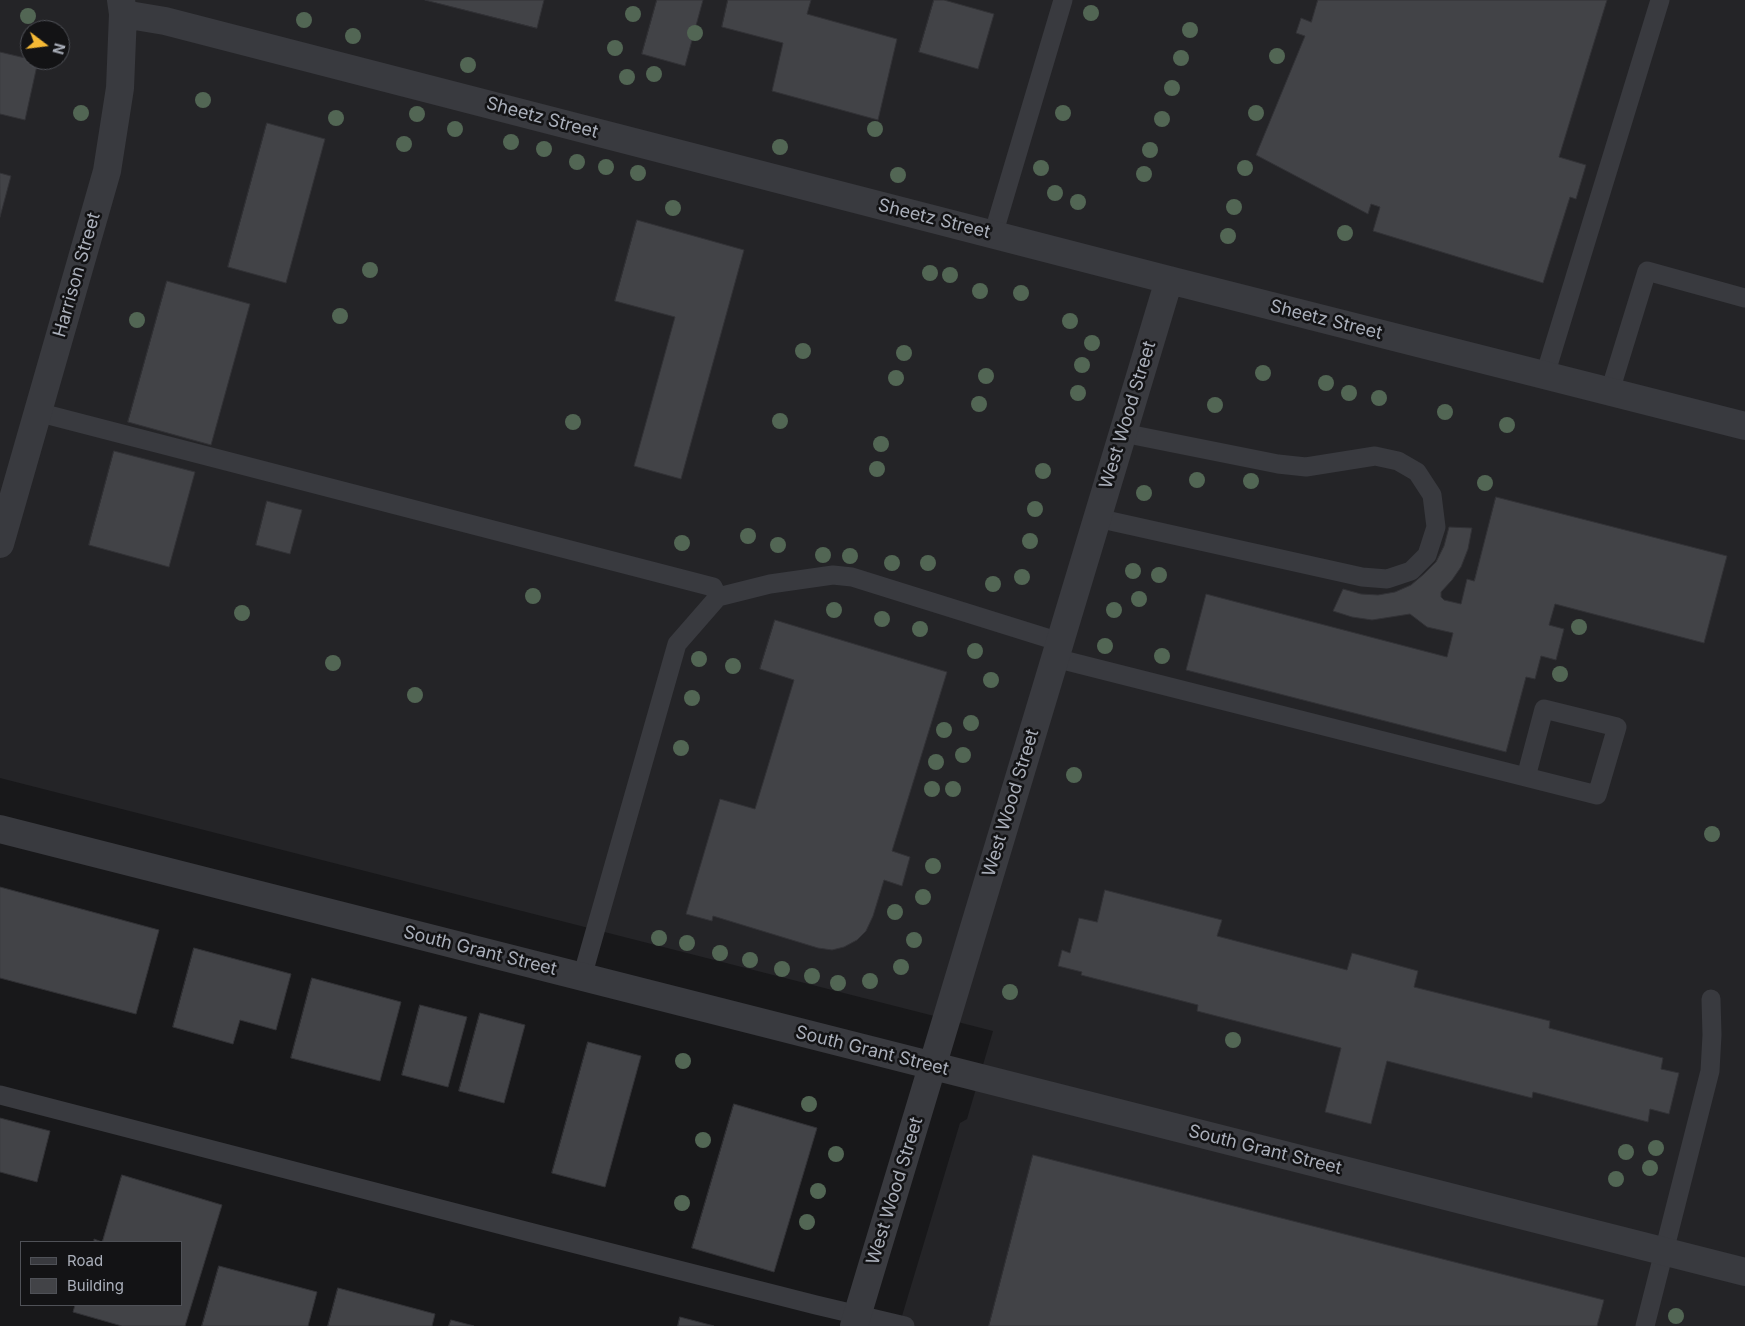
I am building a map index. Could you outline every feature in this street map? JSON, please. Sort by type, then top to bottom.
[{"type":"street","name":"Sheetz Street","points":[[122,7],[165,21],[993,235],[1745,426]]},
{"type":"street","name":"Harrison Street","points":[[0,544],[106,171],[120,88],[122,7]]},
{"type":"street","name":"West Wood Street","points":[[855,1320],[1169,280]]},
{"type":"street","name":"South Grant Street","points":[[0,828],[1745,1272]]},
{"type":"lane","points":[[993,235],[1063,0]]},
{"type":"lane","points":[[1545,375],[1660,0]]},
{"type":"lane","points":[[1610,392],[1647,271],[1745,298]]},
{"type":"lane","points":[[37,412],[713,587],[718,597]]},
{"type":"lane","points":[[1097,518],[1362,577],[1387,579],[1411,571],[1426,555],[1436,527],[1432,495],[1417,472],[1398,461],[1375,456],[1306,467],[1278,464],[1123,433]]},
{"type":"lane","points":[[582,977],[677,644],[718,597],[770,584],[834,575],[852,577],[1057,650],[1526,777],[1597,795],[1617,727],[1544,709],[1526,777]]},
{"type":"lane","points":[[1645,1326],[1710,1070],[1712,1035],[1711,999]]},
{"type":"lane","points":[[0,1095],[523,1231],[855,1320],[905,1326]]},
{"type":"shaded area","points":[[0,0],[1745,0],[1745,1326],[899,1326],[960,1123],[967,1119],[993,1031],[0,778]]},
{"type":"building","points":[[425,0],[544,0],[537,28]]},
{"type":"building","points":[[657,0],[703,0],[685,66],[642,54]]},
{"type":"building","points":[[728,0],[811,0],[807,14],[897,39],[878,120],[772,91],[783,43],[722,27]]},
{"type":"building","points":[[934,0],[944,0],[994,14],[978,69],[919,52]]},
{"type":"building","points":[[1318,0],[1607,0],[1559,157],[1586,165],[1576,199],[1570,197],[1543,283],[1373,231],[1380,207],[1371,204],[1368,214],[1256,155],[1305,36],[1296,33],[1301,18],[1311,22]]},
{"type":"building","points":[[0,52],[20,57],[20,70],[36,70],[25,120],[0,114]]},
{"type":"building","points":[[267,123],[325,139],[286,283],[228,267]]},
{"type":"building","points":[[0,173],[11,176],[0,217]]},
{"type":"building","points":[[637,220],[744,250],[681,479],[634,466],[675,317],[615,301]]},
{"type":"building","points":[[167,281],[250,304],[211,445],[128,422]]},
{"type":"building","points":[[114,451],[195,472],[169,567],[89,545]]},
{"type":"building","points":[[1496,497],[1727,556],[1704,643],[1555,604],[1549,625],[1564,629],[1556,660],[1541,656],[1535,679],[1526,677],[1506,752],[1186,670],[1206,594],[1447,657],[1453,633],[1427,627],[1410,614],[1372,620],[1352,617],[1333,611],[1343,589],[1361,594],[1378,595],[1395,592],[1411,585],[1436,562],[1444,546],[1449,527],[1472,528],[1468,549],[1461,567],[1441,592],[1441,597],[1444,600],[1461,604],[1467,579],[1474,581]]},
{"type":"building","points":[[267,501],[302,510],[290,554],[256,545]]},
{"type":"building","points":[[775,620],[947,672],[892,851],[910,857],[902,886],[884,880],[873,916],[866,931],[857,940],[844,947],[832,950],[818,948],[713,916],[712,921],[686,914],[720,799],[755,809],[794,680],[760,669]]},
{"type":"building","points":[[0,887],[159,930],[136,1014],[0,978]]},
{"type":"building","points":[[1105,890],[1222,920],[1217,936],[1347,970],[1352,953],[1418,971],[1414,987],[1550,1021],[1549,1028],[1663,1058],[1661,1069],[1679,1073],[1669,1114],[1650,1109],[1648,1122],[1533,1092],[1532,1098],[1387,1061],[1371,1124],[1325,1112],[1341,1048],[1197,1011],[1198,1005],[1081,975],[1082,972],[1058,966],[1062,950],[1070,953],[1079,918],[1097,922]]},
{"type":"building","points":[[194,948],[291,974],[276,1030],[240,1020],[233,1044],[173,1027]]},
{"type":"building","points":[[312,978],[401,1002],[380,1081],[291,1058]]},
{"type":"building","points":[[420,1005],[467,1017],[448,1087],[402,1075]]},
{"type":"building","points":[[480,1013],[525,1025],[504,1103],[459,1091]]},
{"type":"building","points":[[588,1042],[641,1056],[605,1187],[552,1173]]},
{"type":"building","points":[[734,1104],[817,1128],[774,1272],[692,1248]]},
{"type":"building","points":[[0,1118],[50,1131],[37,1182],[0,1172]]},
{"type":"building","points":[[1033,1155],[1604,1300],[1597,1326],[989,1326]]},
{"type":"building","points":[[122,1175],[222,1205],[185,1326],[122,1326],[73,1312],[75,1306],[182,1306],[182,1241],[102,1241]]},
{"type":"building","points":[[219,1266],[317,1292],[308,1326],[202,1326]]},
{"type":"building","points":[[338,1288],[435,1314],[432,1326],[328,1326]]},
{"type":"building","points":[[680,1317],[714,1326],[678,1326]]},
{"type":"building","points":[[451,1320],[474,1326],[449,1326]]}]
